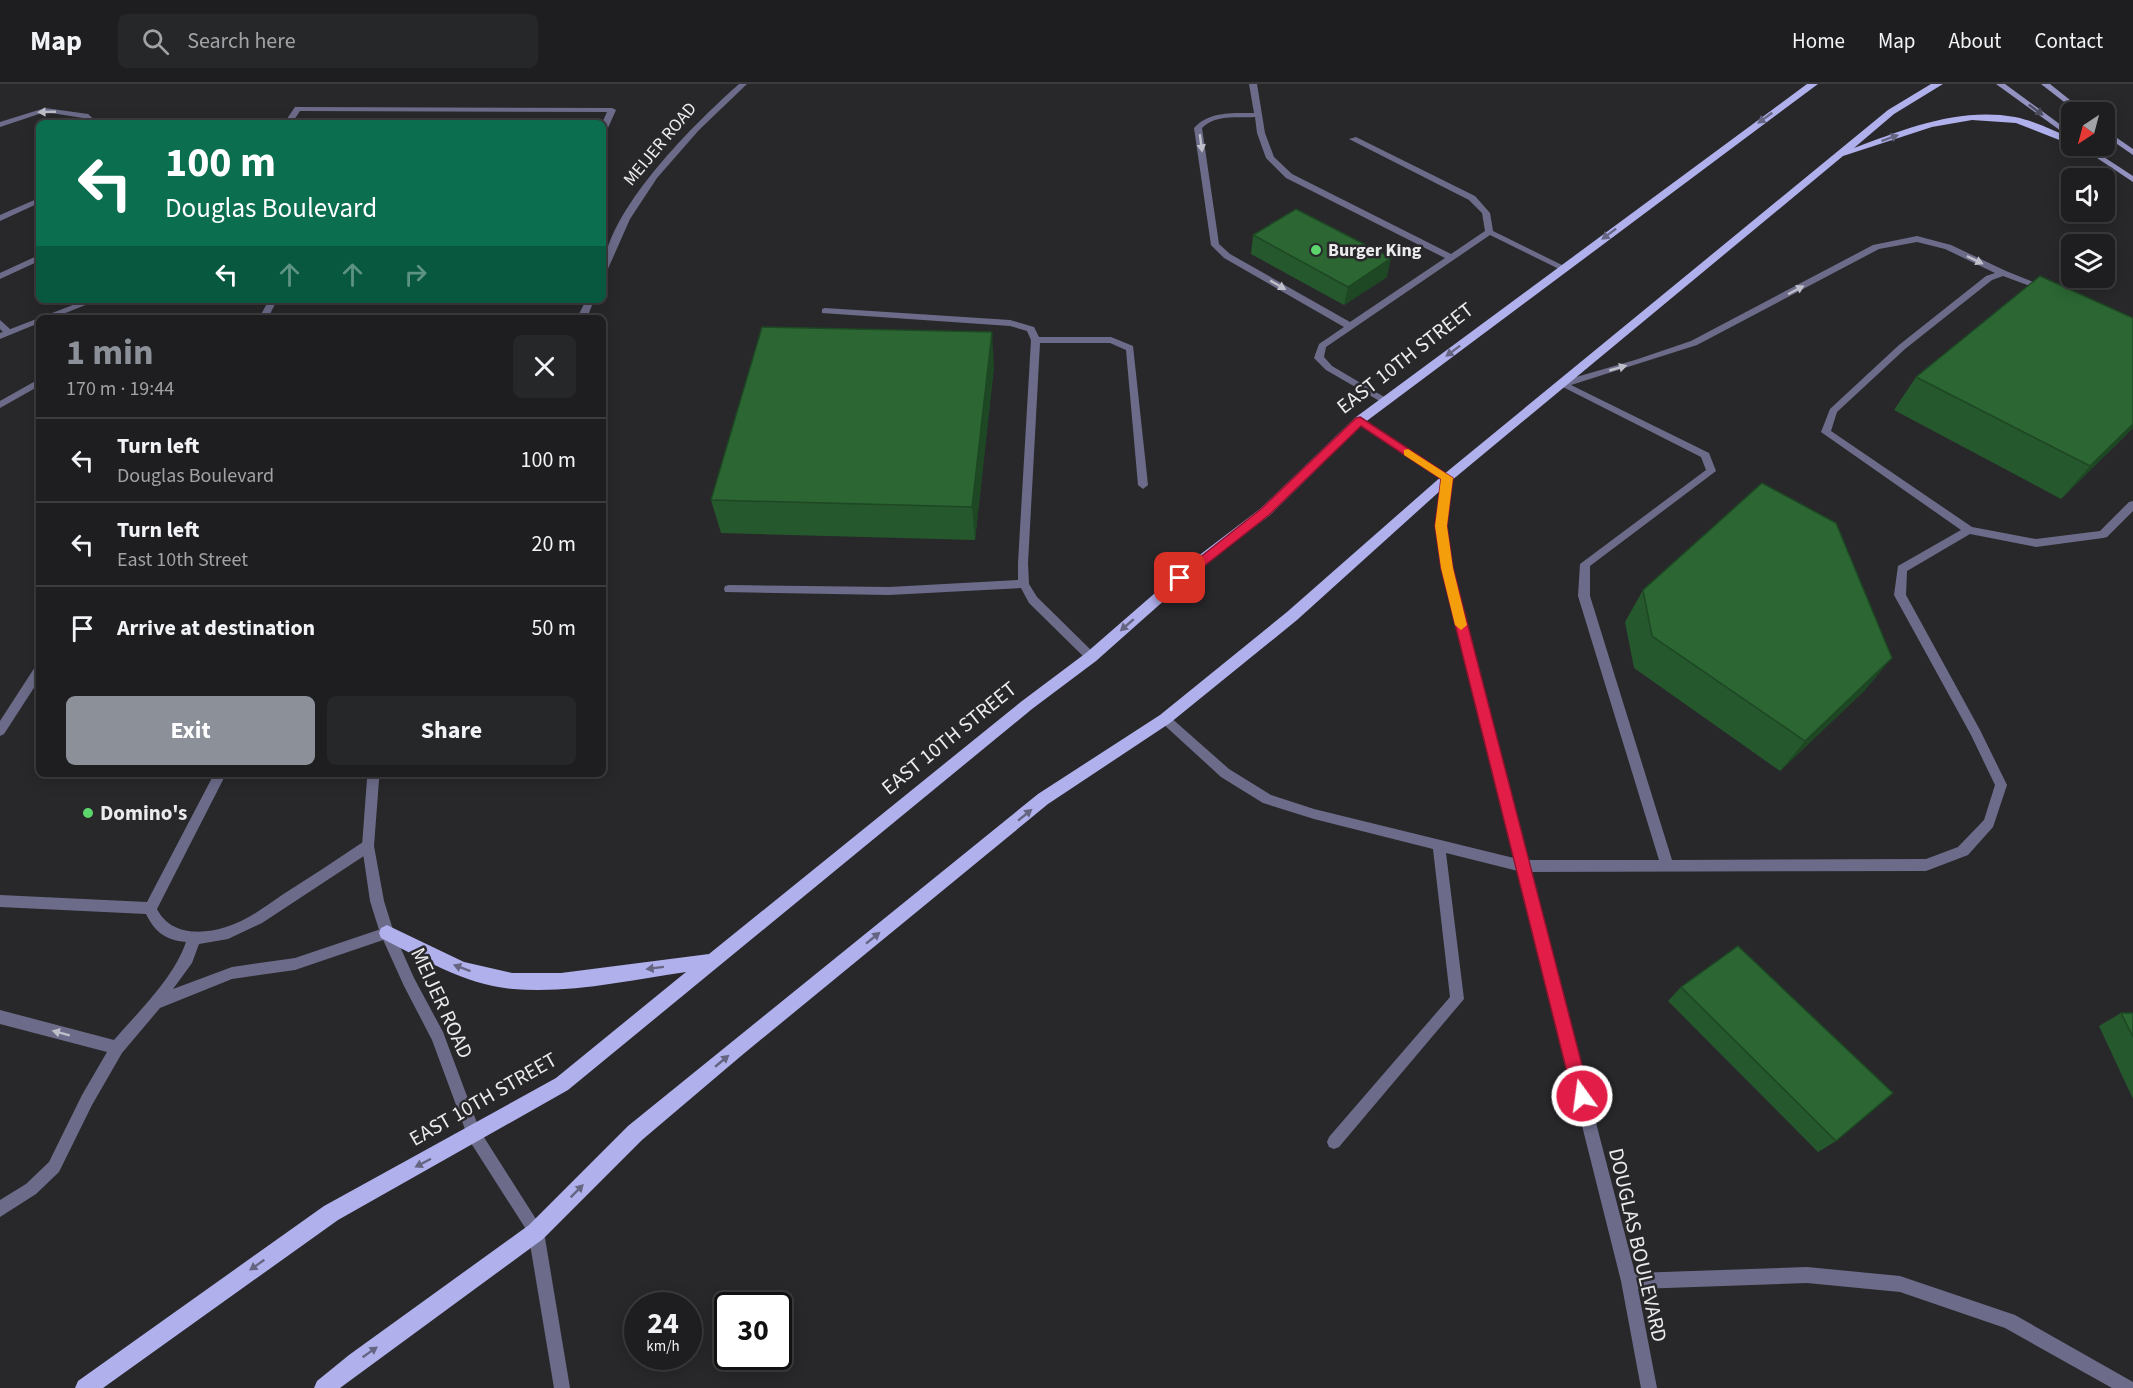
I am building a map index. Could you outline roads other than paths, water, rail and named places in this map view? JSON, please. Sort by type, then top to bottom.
[{"type":"main road","points":[[324,1388],[536,1232],[635,1133],[735,1050],[1043,800],[1165,719],[1292,616],[1447,478],[1835,158],[1891,112],[1938,84]]},
{"type":"main road","points":[[2000,84],[2061,129]]},
{"type":"main road","points":[[2045,84],[2068,102]]},
{"type":"main road","name":"EAST 10TH STREET","points":[[85,1388],[331,1213],[474,1135],[562,1083],[1027,705],[1091,657],[1198,562],[1265,512],[1360,420],[1809,85]]},
{"type":"main road","points":[[1835,158],[1926,125],[1979,117],[2016,120],[2061,138]]},
{"type":"main road","points":[[2115,139],[2133,153]]},
{"type":"main road","points":[[2097,156],[2133,180]]},
{"type":"main road","points":[[387,933],[462,969],[512,981],[561,981],[713,961]]},
{"type":"street","name":"MEIJER ROAD","points":[[606,263],[629,213],[663,165],[693,129],[743,84]]},
{"type":"street","points":[[1252,84],[1270,158],[1289,176],[1450,257]]},
{"type":"street","points":[[290,120],[298,109],[612,110],[606,123]]},
{"type":"street","points":[[0,125],[45,110],[85,116],[90,120]]},
{"type":"street","points":[[1258,115],[1212,118],[1202,122],[1198,128],[1215,245],[1227,256],[1350,326]]},
{"type":"street","points":[[1353,139],[1472,198],[1485,208],[1490,218],[1489,232]]},
{"type":"street","points":[[0,218],[36,201]]},
{"type":"street","points":[[1489,232],[1564,268]]},
{"type":"street","points":[[1386,401],[1329,368],[1319,358],[1322,346],[1489,232]]},
{"type":"street","points":[[1562,384],[1694,343],[1876,247],[1917,239],[1948,247],[2002,273],[2057,293]]},
{"type":"street","points":[[0,276],[36,259]]},
{"type":"street","points":[[2002,273],[1989,278],[1902,346],[1833,411],[1826,432],[1969,530],[2036,543],[2103,534],[2133,505]]},
{"type":"street","points":[[53,315],[86,303]]},
{"type":"street","points":[[825,311],[1010,323],[1031,329],[1036,340],[1024,527],[1024,584],[1033,600],[1091,657]]},
{"type":"street","points":[[0,323],[4,334],[36,321]]},
{"type":"street","points":[[1036,340],[1111,340],[1130,348],[1143,485]]},
{"type":"street","points":[[0,405],[36,384]]},
{"type":"street","points":[[1562,384],[1705,455],[1711,471],[1585,564],[1584,596],[1667,866]]},
{"type":"street","points":[[1360,420],[1447,478]]},
{"type":"street","name":"DOUGLAS BOULEVARD","points":[[1447,478],[1441,526],[1447,568],[1629,1281],[1649,1388]]},
{"type":"street","points":[[1165,719],[1225,772],[1267,799],[1314,814],[1522,866],[1926,865],[1963,850],[1989,823],[2001,785],[1976,733],[1900,595],[1902,568],[1969,530]]},
{"type":"street","points":[[729,589],[889,591],[1024,584]]},
{"type":"street","points":[[0,731],[36,675]]},
{"type":"street","points":[[0,901],[150,908],[155,903],[218,777]]},
{"type":"street","name":"MEIJER ROAD","points":[[374,777],[368,846],[377,901],[387,933],[438,1037],[474,1135],[536,1232]]},
{"type":"street","points":[[1334,1142],[1457,999],[1439,845]]},
{"type":"street","points":[[150,908],[158,924],[175,935],[194,937],[228,933],[257,919],[368,846]]},
{"type":"street","points":[[155,1003],[232,973],[295,964],[387,933]]},
{"type":"street","points":[[0,1209],[31,1189],[54,1167],[87,1100],[117,1048],[155,1003],[187,959],[194,937]]},
{"type":"street","points":[[0,1017],[117,1048]]},
{"type":"street","points":[[536,1232],[562,1388]]},
{"type":"street","points":[[1629,1281],[1807,1275],[1900,1284],[2010,1320],[2128,1388]]},
{"type":"place","name":"Burger King","points":[[1316,250]]},
{"type":"place","name":"Domino's","points":[[88,813]]}]
